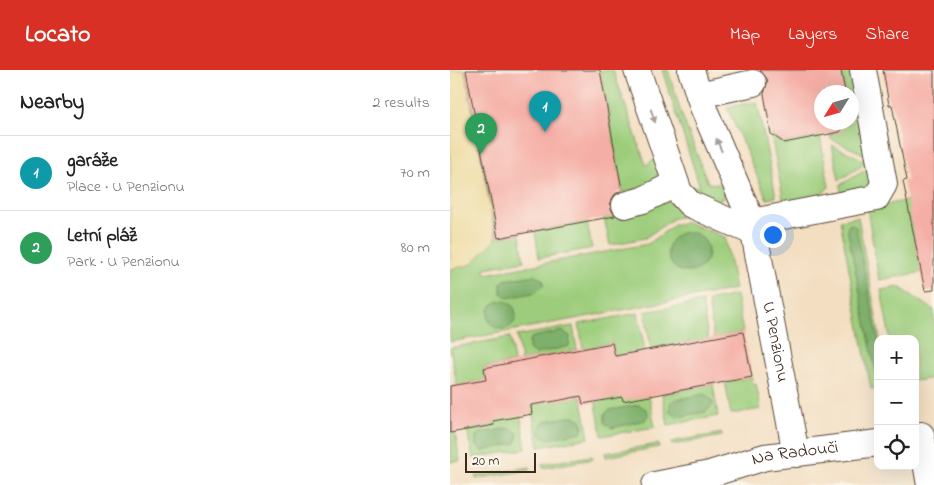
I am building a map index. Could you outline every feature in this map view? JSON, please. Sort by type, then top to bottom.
[{"type":"street","points":[[637,70],[675,184],[684,199],[690,204],[713,214],[752,227],[876,198],[884,184],[862,70]]},
{"type":"street","name":"U Penzionu","points":[[692,70],[699,95],[752,227],[796,454]]},
{"type":"street","points":[[699,95],[753,82]]},
{"type":"street","points":[[625,205],[643,200],[675,184]]},
{"type":"street","points":[[713,214],[719,214],[730,209],[738,190]]},
{"type":"street","points":[[923,434],[930,485]]},
{"type":"street","name":"Na Radouči","points":[[655,485],[710,474],[759,458],[874,444]]},
{"type":"green space","points":[[465,70],[498,238],[520,234],[524,261],[485,268],[486,274],[648,244],[674,225],[686,222],[725,237],[735,289],[450,342],[450,269],[470,265],[496,238]]},
{"type":"green space","points":[[600,70],[613,70],[646,165],[659,156],[660,170],[653,184],[623,193]]},
{"type":"green space","points":[[662,70],[668,70],[681,113],[708,183],[725,185],[725,195],[722,199],[712,202],[684,186],[700,187]]},
{"type":"green space","points":[[841,70],[856,70],[859,85],[844,85]]},
{"type":"green space","points":[[859,86],[872,158],[831,139],[830,134],[842,130],[859,130]]},
{"type":"green space","points":[[757,102],[776,197],[767,199],[727,107]]},
{"type":"green space","points":[[771,134],[784,143],[820,136],[829,187],[809,205],[785,209]]},
{"type":"green space","points":[[832,145],[868,162],[839,180]]},
{"type":"green space","points":[[874,165],[878,183],[842,199],[840,185]]},
{"type":"green space","points":[[910,200],[911,219],[919,260],[934,270],[879,280],[867,208]]},
{"type":"green space","points":[[669,201],[691,215],[674,218],[645,238],[610,245],[604,218]]},
{"type":"green space","points":[[858,217],[879,335],[874,335],[874,389],[871,389],[840,220]]},
{"type":"green space","points":[[587,222],[592,248],[539,258],[535,231]]},
{"type":"green space","points":[[852,224],[856,227],[877,335],[874,335],[874,363],[847,229]]},
{"type":"green space","points":[[688,232],[702,238],[708,252],[702,266],[688,272],[674,266],[668,252],[674,238]]},
{"type":"green space","points":[[535,275],[543,280],[544,285],[537,292],[508,298],[501,293],[501,283],[505,280]]},
{"type":"green space","points":[[899,287],[934,310],[934,378],[919,380],[919,335],[889,335],[881,290]]},
{"type":"green space","points":[[736,295],[743,332],[714,338],[708,301]]},
{"type":"green space","points":[[502,301],[512,305],[516,315],[512,325],[502,329],[492,325],[488,315],[492,305]]},
{"type":"green space","points":[[702,302],[708,339],[651,349],[645,312]]},
{"type":"green space","points":[[638,313],[645,351],[615,356],[612,343],[583,349],[579,324]]},
{"type":"green space","points":[[573,326],[577,350],[521,361],[517,336]]},
{"type":"green space","points":[[562,331],[570,336],[569,346],[536,354],[529,349],[529,340],[533,337]]},
{"type":"green space","points":[[510,337],[514,362],[484,368],[486,380],[457,385],[450,348]]},
{"type":"green space","points":[[752,377],[753,385],[756,384],[761,409],[731,414],[725,382]]},
{"type":"green space","points":[[713,384],[718,416],[668,425],[662,394]]},
{"type":"green space","points":[[594,394],[649,396],[655,427],[602,436]]},
{"type":"green space","points":[[704,394],[711,399],[713,405],[705,412],[677,417],[670,412],[670,403],[674,400]]},
{"type":"green space","points":[[581,396],[589,438],[539,447],[531,405]]},
{"type":"green space","points":[[639,405],[647,410],[648,415],[645,420],[612,428],[605,423],[605,414],[609,410]]},
{"type":"green space","points":[[519,408],[526,449],[473,458],[467,430],[494,425],[492,413]]},
{"type":"green space","points":[[574,416],[582,421],[583,427],[581,432],[548,439],[540,434],[541,425],[545,421]]},
{"type":"green space","points":[[510,428],[518,433],[516,443],[483,451],[476,446],[476,436],[481,433]]},
{"type":"green space","points":[[455,432],[460,461],[450,462],[450,433]]},
{"type":"green space","points":[[722,433],[722,436],[672,445],[671,442]]},
{"type":"green space","points":[[658,444],[659,447],[606,457],[605,453]]},
{"type":"green space","points":[[592,456],[593,459],[543,468],[542,464]]},
{"type":"green space","points":[[530,467],[530,470],[476,479],[476,476]]},
{"type":"sand","points":[[450,70],[465,70],[496,239],[470,265],[450,269]]},
{"type":"building","points":[[466,70],[600,70],[622,190],[615,194],[610,202],[615,216],[498,238]]},
{"type":"building","points":[[760,70],[841,70],[844,85],[814,85],[814,130],[842,130],[840,132],[784,143],[771,134],[764,94],[768,80]]},
{"type":"building","points":[[883,70],[934,70],[934,290],[925,291],[903,181],[907,180],[892,105],[889,105]]},
{"type":"building","points":[[743,332],[752,377],[623,401],[622,397],[583,404],[581,396],[531,405],[532,414],[493,421],[494,425],[450,433],[450,386],[486,380],[484,368],[612,343],[615,356]]},
{"type":"place","name":"garáže","points":[[545,132]]},
{"type":"place","name":"Letní pláž","points":[[481,154]]}]
